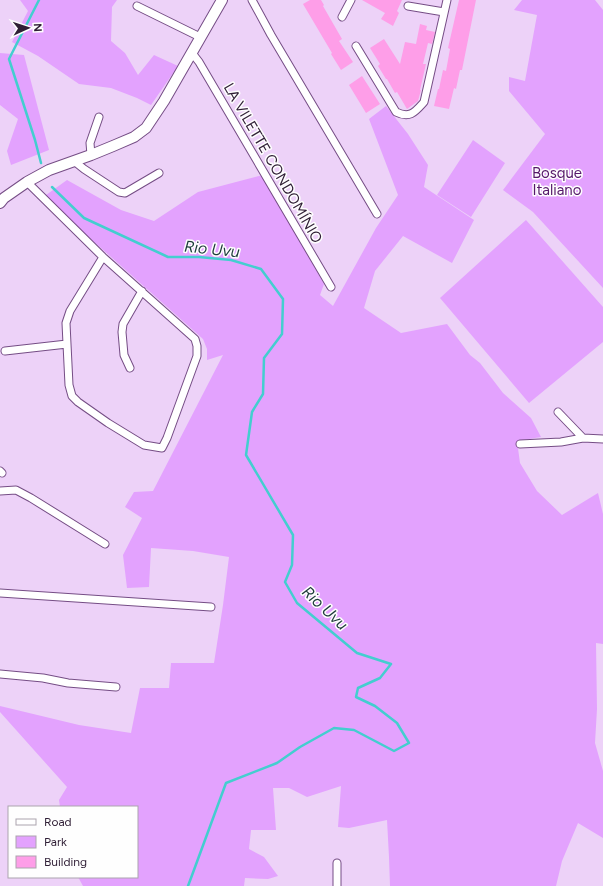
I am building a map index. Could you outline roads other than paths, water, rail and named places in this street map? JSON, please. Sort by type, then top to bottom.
[{"type":"main road","points":[[0,203],[4,198],[27,182],[49,170],[91,155],[134,137],[146,128],[164,101],[222,0]]},
{"type":"street","points":[[252,0],[270,35],[377,214]]},
{"type":"street","points":[[342,17],[352,0]]},
{"type":"street","points":[[356,46],[396,112],[403,115],[416,111],[424,102],[447,0]]},
{"type":"street","points":[[136,6],[200,37]]},
{"type":"street","points":[[408,6],[444,12]]},
{"type":"street","name":"LA VILETTE CONDOMÍNIO","points":[[192,53],[199,62],[331,287]]},
{"type":"street","points":[[91,155],[90,143],[99,117]]},
{"type":"street","points":[[74,161],[119,192],[125,193],[159,173]]},
{"type":"street","points":[[27,182],[103,257],[195,339],[197,356],[162,448],[144,445],[108,423],[78,402],[72,396],[69,385],[66,323],[70,311],[103,257]]},
{"type":"street","points":[[130,368],[124,355],[122,332],[123,324],[142,291]]},
{"type":"street","points":[[5,351],[66,344]]},
{"type":"street","points":[[558,412],[583,438]]},
{"type":"street","points":[[520,444],[561,442],[583,438],[603,439]]},
{"type":"street","points":[[0,491],[16,490],[105,544]]},
{"type":"street","points":[[0,593],[212,607]]},
{"type":"street","points":[[0,674],[43,678],[68,683],[116,687]]},
{"type":"street","points":[[337,863],[337,886]]},
{"type":"waterway","name":"Rio Uvu","points":[[39,0],[9,59],[41,163]]},
{"type":"waterway","name":"Rio Uvu","points":[[52,187],[84,218],[168,257],[199,257],[231,260],[261,269],[283,299],[282,334],[264,358],[263,394],[252,412],[246,455],[293,535],[292,565],[285,582],[297,603],[357,653],[391,664],[380,678],[358,688],[356,697],[375,706],[397,723],[409,743],[394,751],[354,730],[334,728],[300,747],[277,763],[226,783],[188,886]]},
{"type":"park label","name":"Bosque Italiano","points":[[557,182]]}]
